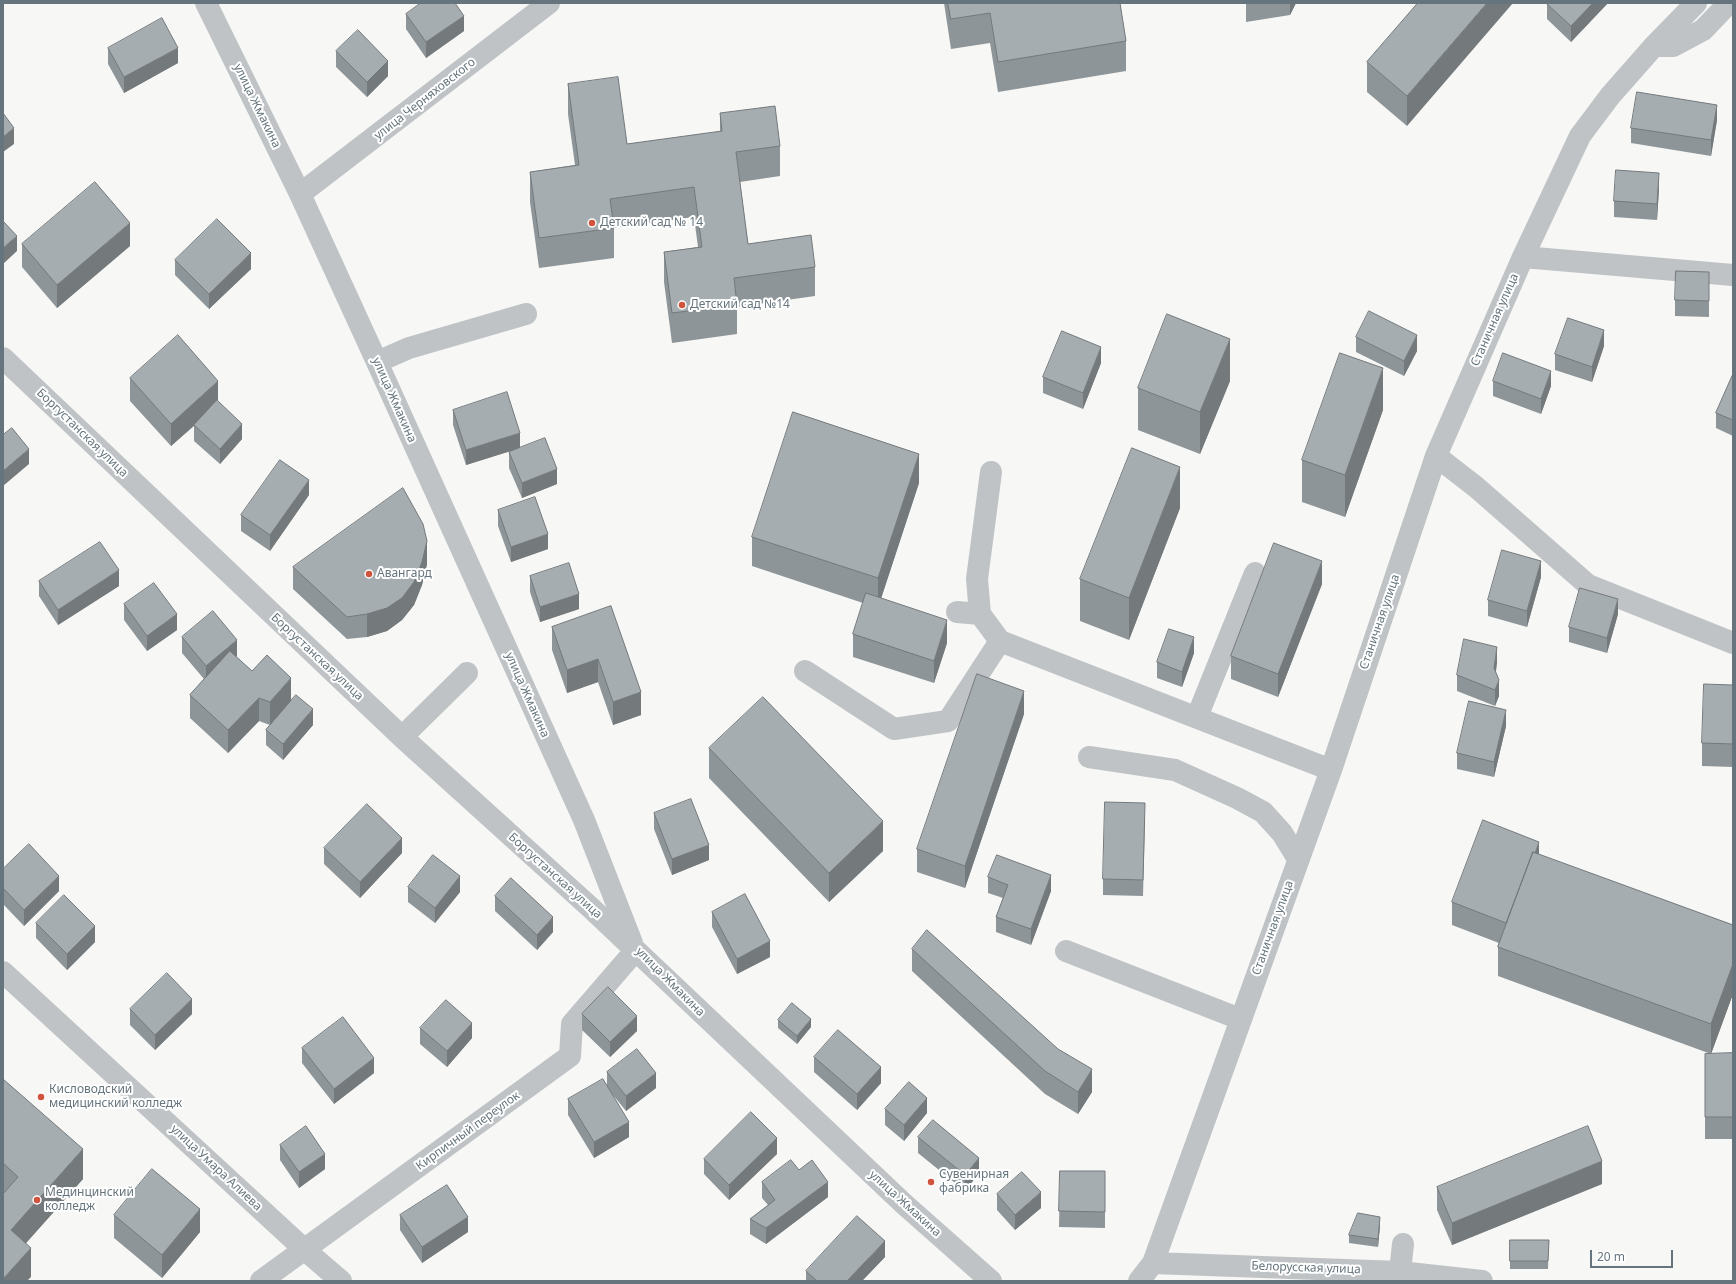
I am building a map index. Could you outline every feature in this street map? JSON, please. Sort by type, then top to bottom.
[{"type":"street","name":"улица Жмакина","points":[[206,3],[300,194],[377,362],[584,820],[635,951],[904,1204],[991,1281]]},
{"type":"street","name":"улица Черняховского","points":[[300,194],[549,3]]},
{"type":"street","name":"Станичная улица","points":[[1139,1281],[1153,1263],[1331,770],[1436,456],[1523,257],[1580,136],[1610,96],[1654,46],[1696,3]]},
{"type":"street","points":[[1654,46],[1673,46],[1703,30],[1729,3]]},
{"type":"street","points":[[1523,257],[1733,275]]},
{"type":"street","points":[[377,362],[409,348],[526,314]]},
{"type":"street","name":"Боргустанская улица","points":[[3,358],[402,737],[591,908],[635,951]]},
{"type":"street","points":[[1436,456],[1476,487],[1588,585],[1733,643]]},
{"type":"street","points":[[991,472],[977,579],[980,614],[1000,641],[1331,770]]},
{"type":"street","points":[[1197,717],[1255,573]]},
{"type":"street","points":[[957,612],[980,614]]},
{"type":"street","points":[[805,671],[894,729],[948,721],[1000,641]]},
{"type":"street","points":[[402,737],[467,673]]},
{"type":"street","points":[[1089,758],[1175,770],[1237,798],[1263,812],[1282,833],[1298,859]]},
{"type":"street","name":"Кирпичный переулок","points":[[261,1281],[570,1056],[572,1024],[635,951]]},
{"type":"street","points":[[1066,952],[1240,1019]]},
{"type":"street","name":"улица Умара Алиева","points":[[3,972],[305,1250],[341,1281]]},
{"type":"street","points":[[1403,1244],[1409,1275]]},
{"type":"street","name":"Белорусская улица","points":[[1153,1263],[1409,1275],[1482,1281]]},
{"type":"building","points":[[421,3],[455,3],[464,16],[426,42],[406,14]]},
{"type":"building","points":[[948,3],[1120,3],[1126,41],[998,62],[990,13],[951,19]]},
{"type":"building","points":[[1418,3],[1487,3],[1407,96],[1367,62]]},
{"type":"building","points":[[1593,3],[1571,26],[1547,4]]},
{"type":"building","points":[[162,18],[178,48],[124,77],[108,48]]},
{"type":"building","points":[[358,30],[388,61],[367,82],[336,51]]},
{"type":"building","name":"Детский сад № 14","points":[[618,77],[627,144],[722,131],[720,113],[775,106],[780,146],[736,152],[748,244],[811,235],[815,267],[734,278],[737,305],[672,313],[664,252],[702,247],[694,187],[610,199],[614,228],[539,238],[530,172],[579,165],[568,84]]},
{"type":"building","points":[[1637,92],[1717,105],[1711,140],[1631,128]]},
{"type":"building","points":[[3,113],[14,128],[3,137]]},
{"type":"building","points":[[1616,170],[1659,173],[1657,204],[1614,201]]},
{"type":"building","points":[[95,182],[130,223],[57,285],[22,244]]},
{"type":"building","points":[[217,219],[251,253],[209,294],[175,260]]},
{"type":"building","points":[[3,221],[17,236],[3,248]]},
{"type":"building","points":[[1676,271],[1709,272],[1709,301],[1675,300]]},
{"type":"building","points":[[1369,311],[1417,335],[1404,361],[1356,337]]},
{"type":"building","points":[[1167,314],[1230,339],[1200,412],[1138,388]]},
{"type":"building","points":[[1568,318],[1604,330],[1592,367],[1555,354]]},
{"type":"building","points":[[1062,331],[1101,347],[1083,393],[1043,377]]},
{"type":"building","points":[[178,335],[218,381],[171,424],[130,378]]},
{"type":"building","points":[[1340,353],[1383,368],[1345,475],[1302,460]]},
{"type":"building","points":[[1503,353],[1551,371],[1541,399],[1493,381]]},
{"type":"building","points":[[1733,374],[1733,420],[1716,413]]},
{"type":"building","points":[[507,392],[520,433],[466,450],[453,410]]},
{"type":"building","points":[[217,400],[242,424],[220,449],[194,425]]},
{"type":"building","points":[[793,412],[919,454],[878,578],[752,537]]},
{"type":"building","points":[[12,428],[29,449],[3,471],[3,435]]},
{"type":"building","points":[[545,438],[557,469],[522,483],[509,452]]},
{"type":"building","points":[[1132,448],[1180,467],[1129,598],[1080,579]]},
{"type":"building","points":[[280,460],[309,480],[270,535],[241,515]]},
{"type":"building","name":"Авангард","points":[[403,488],[423,524],[427,541],[422,562],[414,582],[402,598],[387,608],[367,614],[347,617],[293,567]]},
{"type":"building","points":[[535,497],[548,534],[511,547],[498,510]]},
{"type":"building","points":[[100,542],[119,570],[58,610],[39,581]]},
{"type":"building","points":[[1274,543],[1322,561],[1278,674],[1231,656]]},
{"type":"building","points":[[1502,550],[1541,561],[1527,611],[1488,600]]},
{"type":"building","points":[[569,563],[579,594],[540,607],[530,576]]},
{"type":"building","points":[[154,583],[177,614],[147,636],[124,604]]},
{"type":"building","points":[[1580,588],[1618,599],[1607,638],[1569,627]]},
{"type":"building","points":[[866,593],[947,620],[934,661],[853,634]]},
{"type":"building","points":[[611,606],[641,692],[613,702],[598,659],[567,670],[552,627]]},
{"type":"building","points":[[213,611],[237,640],[206,666],[182,637]]},
{"type":"building","points":[[1169,629],[1194,637],[1182,672],[1157,662]]},
{"type":"building","points":[[1464,639],[1497,647],[1494,668],[1499,680],[1495,690],[1457,675]]},
{"type":"building","points":[[230,651],[252,671],[267,655],[291,678],[270,702],[259,698],[228,730],[190,695]]},
{"type":"building","points":[[977,674],[1024,691],[965,866],[917,849]]},
{"type":"building","points":[[1704,684],[1733,685],[1733,744],[1702,743]]},
{"type":"building","points":[[296,695],[313,709],[283,744],[266,730]]},
{"type":"building","points":[[763,697],[883,821],[829,873],[709,748]]},
{"type":"building","points":[[1469,701],[1506,710],[1494,762],[1457,753]]},
{"type":"building","points":[[691,799],[709,845],[672,859],[654,813]]},
{"type":"building","points":[[1105,802],[1145,803],[1143,880],[1103,879]]},
{"type":"building","points":[[367,804],[402,838],[360,882],[324,848]]},
{"type":"building","points":[[1483,820],[1539,842],[1535,853],[1533,852],[1506,923],[1452,902]]},
{"type":"building","points":[[29,844],[59,876],[24,910],[3,888],[3,869]]},
{"type":"building","points":[[1533,852],[1733,925],[1733,964],[1711,1024],[1498,947]]},
{"type":"building","points":[[433,855],[460,876],[435,908],[408,887]]},
{"type":"building","points":[[997,855],[1051,875],[1031,929],[996,917],[1008,885],[988,877]]},
{"type":"building","points":[[511,878],[553,917],[537,935],[495,896]]},
{"type":"building","points":[[745,894],[770,941],[737,959],[712,912]]},
{"type":"building","points":[[64,895],[95,926],[67,954],[36,923]]},
{"type":"building","points":[[927,930],[1058,1049],[1092,1069],[1078,1092],[1045,1071],[912,949]]},
{"type":"building","points":[[167,973],[192,999],[155,1035],[130,1009]]},
{"type":"building","points":[[608,987],[637,1016],[610,1042],[582,1014]]},
{"type":"building","points":[[446,1000],[472,1023],[447,1051],[420,1028]]},
{"type":"building","points":[[792,1003],[811,1019],[797,1036],[778,1020]]},
{"type":"building","points":[[343,1017],[374,1058],[334,1089],[302,1048]]},
{"type":"building","points":[[838,1030],[881,1067],[857,1094],[814,1057]]},
{"type":"building","points":[[637,1049],[656,1073],[626,1096],[607,1072]]},
{"type":"building","points":[[1733,1053],[1733,1117],[1705,1117],[1705,1054]]},
{"type":"building","name":"Мединцинский колледж","points":[[3,1079],[83,1149],[11,1230],[31,1248],[3,1279],[3,1194],[18,1177],[3,1163]]},
{"type":"building","points":[[603,1079],[629,1122],[594,1142],[568,1099]]},
{"type":"building","points":[[909,1082],[927,1098],[904,1125],[885,1109]]},
{"type":"building","points":[[751,1112],[777,1138],[729,1185],[704,1159]]},
{"type":"building","points":[[933,1120],[979,1158],[965,1175],[918,1137]]},
{"type":"building","points":[[306,1126],[325,1154],[299,1172],[280,1145]]},
{"type":"building","points":[[1588,1126],[1602,1161],[1452,1223],[1437,1187]]},
{"type":"building","points":[[791,1160],[799,1170],[812,1160],[828,1182],[766,1228],[750,1219],[775,1200],[762,1182]]},
{"type":"building","points":[[152,1169],[200,1209],[162,1255],[114,1215]]},
{"type":"building","points":[[1060,1171],[1105,1171],[1105,1212],[1059,1211]]},
{"type":"building","points":[[1022,1172],[1041,1192],[1015,1215],[997,1194]]},
{"type":"building","points":[[447,1185],[468,1217],[422,1247],[400,1215]]},
{"type":"building","points":[[1358,1213],[1380,1217],[1378,1239],[1349,1235]]},
{"type":"building","points":[[857,1216],[885,1241],[847,1281],[817,1281],[806,1271]]},
{"type":"building","points":[[1510,1240],[1549,1240],[1548,1261],[1510,1261]]},
{"type":"place","name":"Детский сад № 14","points":[[592,223]]},
{"type":"place","name":"Детский сад №14","points":[[682,305]]},
{"type":"place","name":"Авангард","points":[[369,574]]},
{"type":"place","name":"Кисловодский медицинский колледж","points":[[41,1097]]},
{"type":"place","name":"Сувенирная фабрика","points":[[931,1182]]},
{"type":"place","name":"Мединцинский колледж","points":[[37,1200]]}]
